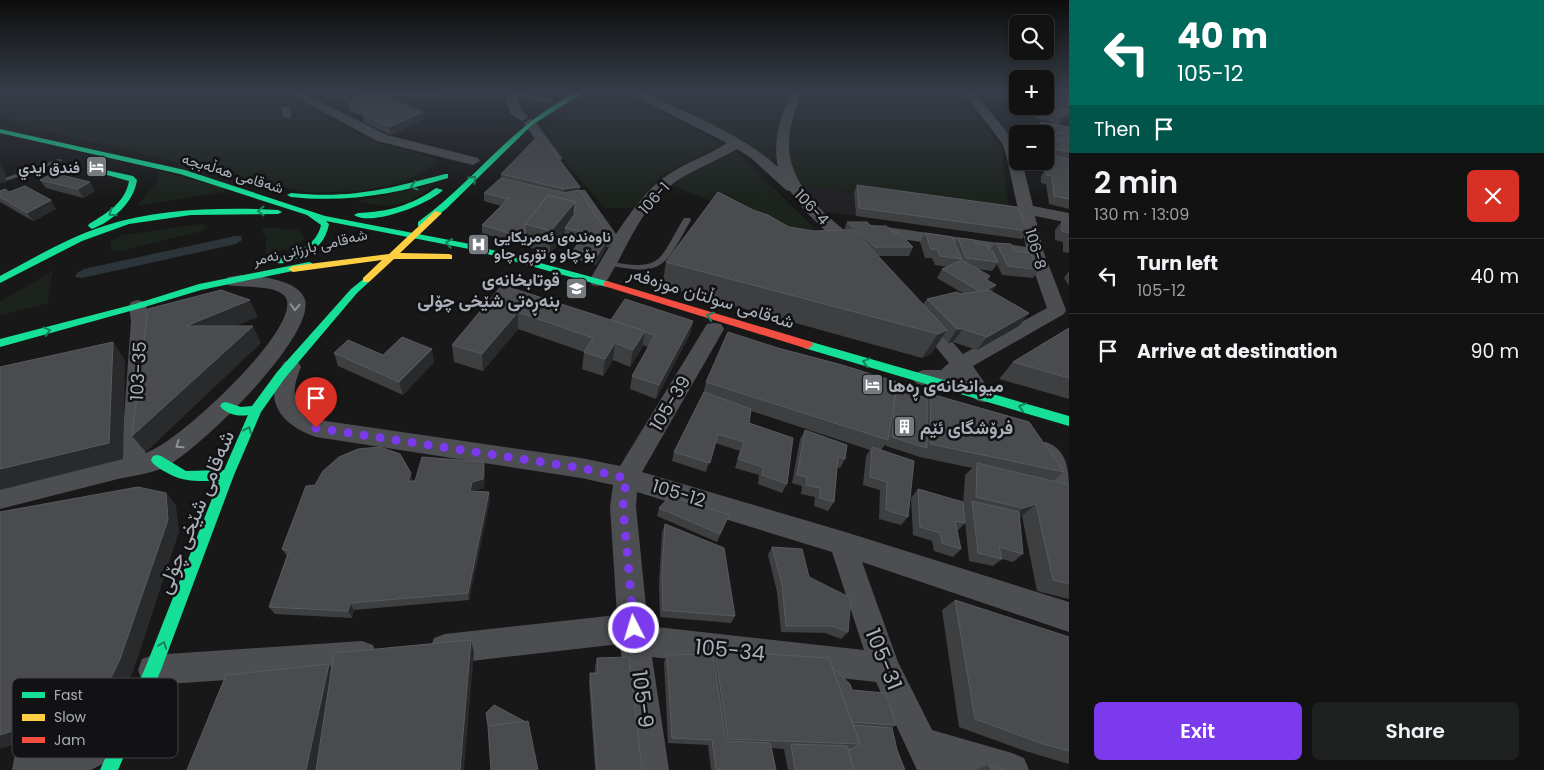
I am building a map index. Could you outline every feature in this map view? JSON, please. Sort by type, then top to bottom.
[{"type":"main road","name":"شەقامی بارزانی نەمر","points":[[2,280],[51,252],[107,228],[152,218],[217,212],[364,216],[398,214],[423,202],[516,128]]},
{"type":"main road","name":"شەقامی بارزانی نەمر","points":[[438,213],[518,128]]},
{"type":"main road","name":"شەقامی هەڵەبجە","points":[[0,131],[182,172],[310,214]]},
{"type":"main road","points":[[43,156],[65,161]]},
{"type":"main road","points":[[51,252],[120,208],[133,192],[134,183],[130,178],[89,167]]},
{"type":"main road","points":[[182,172],[302,197],[326,199],[386,193],[457,173]]},
{"type":"main road","name":"شەقامی شێخی چۆلی","points":[[150,678],[228,474],[256,410],[303,349],[354,291],[392,256],[408,236],[438,213]]},
{"type":"main road","points":[[226,281],[316,246],[324,237],[325,224],[310,214]]},
{"type":"main road","name":"شەقامی سوڵتان موزەفەر","points":[[310,214],[408,236],[470,247],[598,281],[721,320],[1069,420]]},
{"type":"main road","points":[[323,218],[355,236]]},
{"type":"main road","name":"شەقامی بارزانی نەمر","points":[[0,343],[138,306],[199,287],[293,269],[364,252],[408,236]]},
{"type":"main road","name":"شەقامی شێخی چۆلی","points":[[354,291],[364,270],[364,252]]},
{"type":"main road","name":"شەقامی سوڵتان موزەفەر","points":[[364,252],[392,256],[444,256],[490,262],[596,291],[718,330]]},
{"type":"main road","points":[[417,267],[444,256]]},
{"type":"main road","points":[[115,300],[199,287]]},
{"type":"main road","points":[[330,317],[369,294]]},
{"type":"main road","points":[[226,406],[230,410],[242,412],[256,410]]},
{"type":"main road","points":[[157,460],[176,473],[186,476],[228,474]]},
{"type":"main road","name":"شەقامی شێخی چۆلی","points":[[109,770],[115,758]]},
{"type":"street","points":[[363,128],[382,138],[473,161]]},
{"type":"street","points":[[532,128],[561,166]]},
{"type":"street","points":[[707,128],[756,155],[795,190]]},
{"type":"street","name":"106-4","points":[[784,128],[782,157],[795,190],[866,260]]},
{"type":"street","name":"106-8","points":[[961,364],[1057,310],[1036,253],[1010,148],[995,128]]},
{"type":"street","name":"106-1","points":[[598,281],[617,246],[657,191],[674,176],[737,143]]},
{"type":"street","points":[[572,182],[617,246]]},
{"type":"street","points":[[1026,209],[1069,218]]},
{"type":"street","points":[[828,224],[1036,253]]},
{"type":"street","points":[[0,498],[157,460],[184,442],[226,406],[283,339],[293,321],[297,305],[291,292],[274,284],[263,281],[226,281]]},
{"type":"street","points":[[909,305],[961,364],[982,395]]},
{"type":"street","name":"103-35","points":[[132,465],[141,321],[138,306]]},
{"type":"street","name":"105-39","points":[[626,478],[718,330]]},
{"type":"street","name":"105-12","points":[[303,349],[285,378],[284,398],[294,416],[316,428],[581,468],[626,478],[842,543],[1069,618]]},
{"type":"street","points":[[923,378],[946,378],[961,364]]},
{"type":"street","points":[[1027,424],[1069,484]]},
{"type":"street","name":"105-9","points":[[626,478],[623,507],[634,634],[652,770]]},
{"type":"street","name":"105-31","points":[[842,543],[885,668],[928,757]]},
{"type":"street","name":"105-34","points":[[422,652],[634,634],[885,668]]},
{"type":"street","points":[[153,670],[393,654]]},
{"type":"street","points":[[928,757],[1012,770]]},
{"type":"street","points":[[31,770],[64,767],[80,758]]},
{"type":"lane","points":[[5,179],[65,161]]},
{"type":"lane","points":[[608,264],[633,269],[650,268],[664,261],[687,220]]},
{"type":"shaded area","points":[[32,128],[346,128],[369,140],[433,157],[438,162],[408,179],[374,189],[304,192]]},
{"type":"shaded area","points":[[548,128],[691,128],[723,144],[661,176],[634,208],[605,208],[541,134]]},
{"type":"shaded area","points":[[716,128],[779,128],[775,148],[780,162],[772,163],[741,141]]},
{"type":"shaded area","points":[[792,128],[986,128],[1001,147],[1010,215],[802,186],[797,183],[790,162],[788,140]]},
{"type":"shaded area","points":[[736,151],[823,237],[779,230],[672,185],[700,165]]},
{"type":"shaded area","points":[[159,171],[222,187],[225,192],[137,206],[157,182]]},
{"type":"shaded area","points":[[431,186],[422,194],[397,205],[378,205],[356,201]]},
{"type":"shaded area","points":[[802,186],[854,193],[856,216],[822,211]]},
{"type":"shaded area","points":[[200,224],[208,225],[203,231],[116,252],[111,249],[111,241],[123,235]]},
{"type":"shaded area","points":[[261,227],[297,230],[301,232],[304,238],[297,247],[266,254],[266,238]]},
{"type":"shaded area","points":[[241,236],[242,240],[236,244],[82,278],[75,277],[77,273],[84,269]]},
{"type":"shaded area","points":[[53,271],[48,303],[0,315],[0,301]]},
{"type":"building","points":[[1054,128],[1069,128],[1069,134],[1054,132]]},
{"type":"building","points":[[1055,133],[1069,134],[1069,141],[1056,138]]},
{"type":"building","points":[[540,134],[580,187],[564,189],[501,174]]},
{"type":"building","points":[[1054,139],[1069,142],[1069,152],[1054,149]]},
{"type":"building","points":[[1054,156],[1069,159],[1069,199],[1054,196],[1052,176],[1046,175],[1046,170],[1054,170]]},
{"type":"building","points":[[53,173],[90,182],[78,189],[40,180]]},
{"type":"building","points":[[501,178],[564,193],[579,190],[611,239],[565,228],[574,215],[575,202],[548,195],[525,224],[525,238],[482,225],[508,199],[484,193]]},
{"type":"building","points":[[857,185],[1017,207],[1028,231],[859,208]]},
{"type":"building","points":[[25,186],[51,200],[27,213],[0,197],[0,191],[5,189],[9,192]]},
{"type":"building","points":[[718,192],[789,227],[813,231],[854,230],[947,330],[938,334],[666,262]]},
{"type":"building","points":[[548,195],[575,202],[551,231],[525,224]]},
{"type":"building","points":[[1062,221],[1069,223],[1069,233],[1062,231]]},
{"type":"building","points":[[847,222],[867,222],[871,226],[886,226],[896,234],[900,234],[913,247],[875,247]]},
{"type":"building","points":[[925,233],[952,237],[962,259],[940,256],[937,250],[931,249]]},
{"type":"building","points":[[583,235],[607,240],[597,256],[573,251]]},
{"type":"building","points":[[958,238],[974,240],[975,243],[987,245],[989,250],[993,251],[998,262],[966,258]]},
{"type":"building","points":[[996,243],[1011,244],[1015,251],[1030,253],[1039,270],[1008,266]]},
{"type":"building","points":[[962,260],[990,276],[985,279],[996,285],[981,292],[942,269]]},
{"type":"building","points":[[502,285],[645,331],[633,350],[615,343],[605,359],[584,352],[593,338],[518,312],[482,354],[452,345]]},
{"type":"building","points":[[221,290],[250,300],[186,326],[253,326],[132,436],[148,309]]},
{"type":"building","points":[[989,290],[1029,313],[987,337],[963,329],[957,329],[927,299],[957,292],[961,294]]},
{"type":"building","points":[[625,299],[693,321],[659,385],[632,376],[655,335],[611,320]]},
{"type":"building","points":[[1069,328],[1069,378],[1013,362]]},
{"type":"building","points":[[728,332],[897,382],[888,440],[706,382]]},
{"type":"building","points":[[402,337],[432,349],[399,382],[334,353],[348,340],[383,355]]},
{"type":"building","points":[[113,342],[109,443],[0,469],[0,367]]},
{"type":"building","name":"فرۆشگای ئێم","points":[[896,389],[927,398],[927,448],[892,437]]},
{"type":"building","points":[[704,392],[751,409],[749,423],[793,438],[787,484],[762,475],[763,467],[738,459],[744,442],[718,434],[710,463],[674,452]]},
{"type":"building","points":[[931,394],[1029,422],[1064,472],[930,444]]},
{"type":"building","points":[[805,430],[847,445],[845,459],[838,457],[834,502],[820,498],[820,488],[806,485],[807,477],[797,475]]},
{"type":"building","points":[[380,447],[400,454],[411,473],[408,481],[415,481],[422,457],[484,462],[483,479],[472,482],[470,491],[489,492],[468,593],[350,603],[348,611],[269,607],[289,551],[282,549],[306,486],[315,485],[323,471],[339,457],[358,449]]},
{"type":"building","points":[[872,447],[914,461],[908,517],[886,510],[887,482],[870,477]]},
{"type":"building","points":[[977,463],[1069,485],[1069,584],[1053,580],[1036,504],[1023,508],[976,497]]},
{"type":"building","points":[[138,487],[166,493],[168,520],[120,659],[111,678],[12,678],[12,731],[0,735],[0,512]]},
{"type":"building","points":[[918,489],[963,502],[965,523],[955,521],[961,549],[942,543],[940,533],[920,527]]},
{"type":"building","points":[[670,496],[729,515],[720,534],[659,508]]},
{"type":"building","points":[[972,501],[1019,512],[1023,554],[999,547],[1002,559],[978,553]]},
{"type":"building","points":[[665,524],[724,548],[735,616],[663,610],[662,576]]},
{"type":"building","points":[[772,547],[802,549],[809,577],[851,598],[848,632],[832,626],[786,626],[782,584]]},
{"type":"building","points":[[955,600],[1069,637],[1069,751],[1043,744],[975,719]]},
{"type":"building","points":[[471,640],[460,770],[316,770],[334,653]]},
{"type":"building","points":[[715,651],[829,658],[860,744],[728,739]]},
{"type":"building","points":[[713,654],[726,741],[770,743],[776,770],[716,769],[712,740],[672,738],[667,655]]},
{"type":"building","points":[[629,657],[642,770],[597,770],[590,673],[598,673],[597,658]]},
{"type":"building","points":[[329,664],[306,770],[187,770],[226,675]]},
{"type":"building","points":[[832,667],[850,684],[852,690],[885,693],[896,725],[852,722]]},
{"type":"building","points":[[494,705],[524,721],[488,726],[486,713]]},
{"type":"building","points":[[528,721],[538,770],[491,770],[488,726]]},
{"type":"building","points":[[853,725],[892,728],[897,750],[905,770],[854,770],[848,749],[852,749],[860,744]]},
{"type":"building","points":[[791,744],[847,746],[854,770],[795,770]]},
{"type":"building","points":[[989,765],[1006,770],[991,770]]},
{"type":"traffic: fast","points":[[421,224],[453,198],[503,148],[526,128]]},
{"type":"traffic: fast","points":[[0,131],[182,172],[323,218],[470,247],[607,284]]},
{"type":"traffic: fast","points":[[92,226],[119,207],[129,196],[132,188],[133,180],[130,178],[99,170]]},
{"type":"traffic: fast","points":[[291,195],[331,198],[369,195],[388,192],[445,176]]},
{"type":"traffic: fast","points":[[358,215],[381,214],[401,210],[430,197],[439,190]]},
{"type":"traffic: fast","points":[[0,280],[79,239],[128,222],[191,212],[278,212]]},
{"type":"traffic: fast","points":[[280,261],[302,253],[315,245],[320,239],[325,224],[310,214]]},
{"type":"traffic: fast","points":[[0,343],[138,306],[199,287],[309,265]]},
{"type":"traffic: fast","points":[[149,678],[228,475],[256,410],[281,375],[354,291],[366,280]]},
{"type":"traffic: fast","points":[[808,345],[1069,421]]},
{"type":"traffic: fast","points":[[226,406],[240,412],[256,410]]},
{"type":"traffic: fast","points":[[157,460],[177,473],[186,476],[228,475]]},
{"type":"traffic: fast","points":[[109,770],[114,758]]},
{"type":"traffic: slow","points":[[366,280],[438,213]]},
{"type":"traffic: slow","points":[[293,269],[392,256],[449,257]]},
{"type":"traffic: jam","points":[[607,284],[808,345]]},
{"type":"place","name":"فندق ايدي","points":[[96,167]]},
{"type":"place","name":"ناوەندەی ئەمریکایی بۆ چاو و تۆڕی چاو","points":[[478,245]]},
{"type":"place","name":"قوتابخانەی بنەڕەتی شێخی چۆلی","points":[[576,289]]},
{"type":"place","name":"میوانخانەی ڕەها","points":[[872,385]]},
{"type":"place","name":"فرۆشگای ئێم","points":[[904,427]]},
{"type":"route","points":[[316,428],[581,468],[626,478],[623,507],[634,628]]}]
